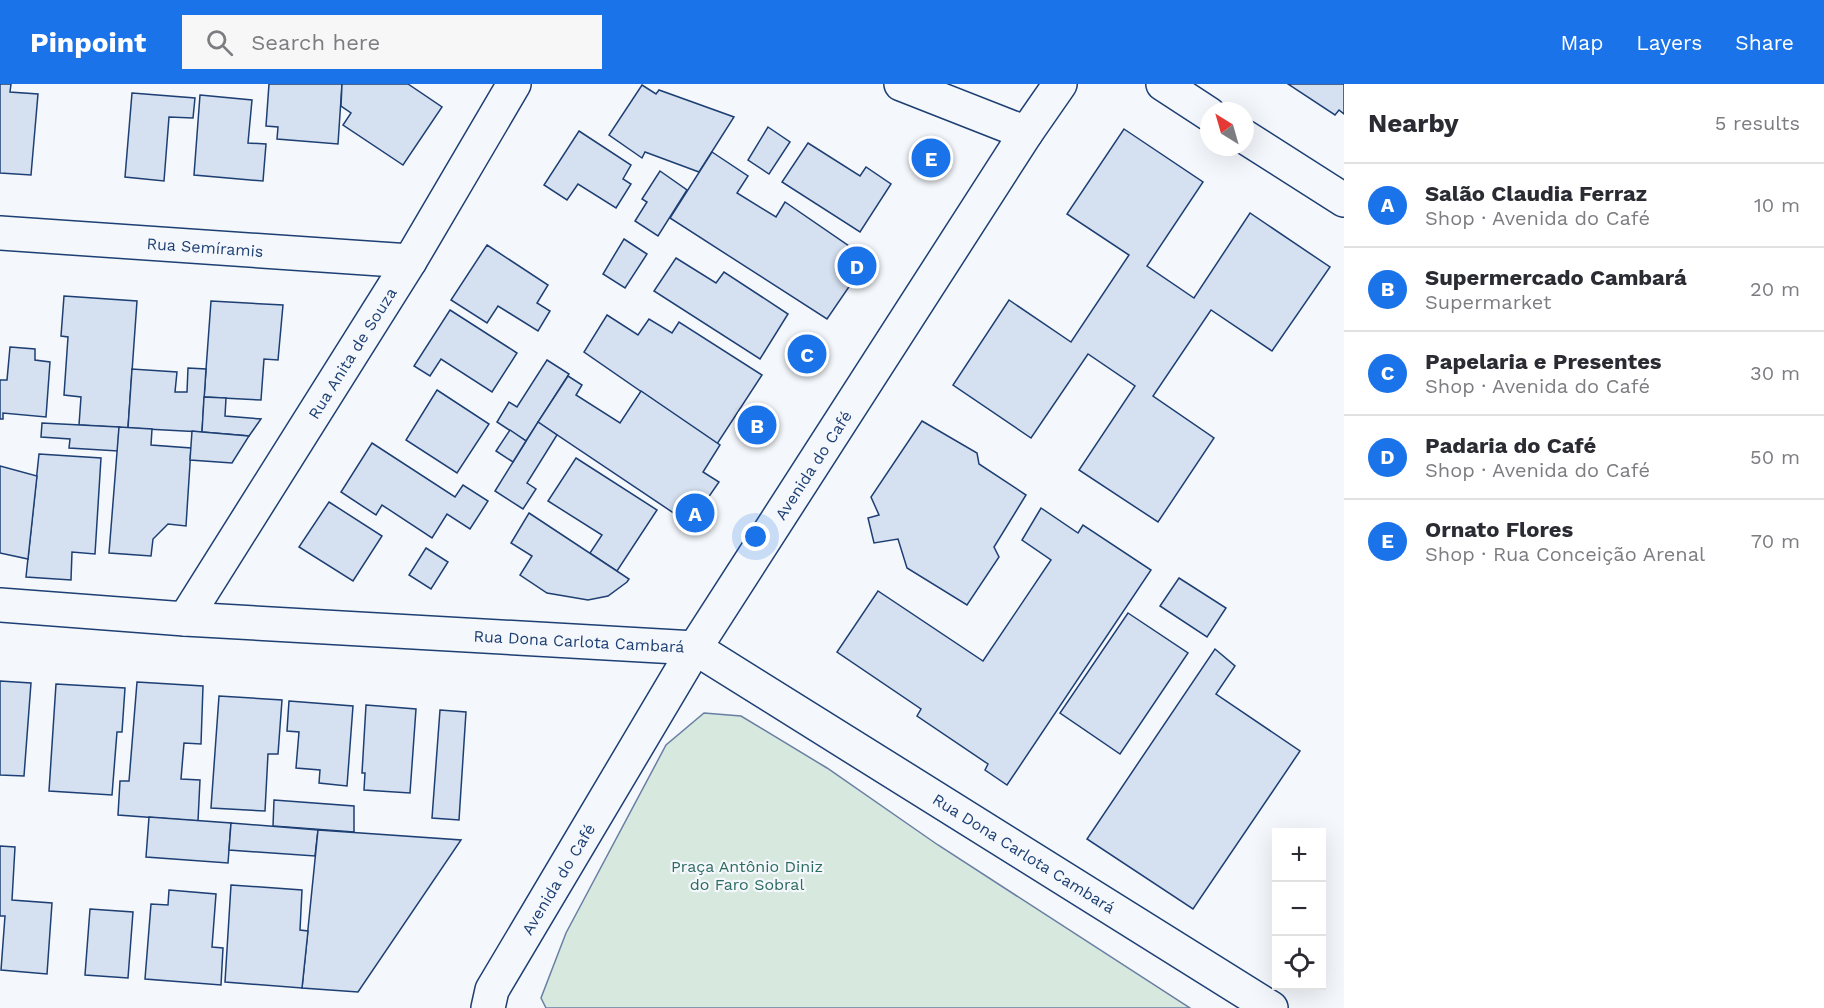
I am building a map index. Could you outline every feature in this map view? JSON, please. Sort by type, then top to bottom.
[{"type":"street","name":"Rua Anita de Souza","points":[[185,619],[410,261],[514,84]]},
{"type":"street","points":[[901,84],[1026,133]]},
{"type":"street","name":"Avenida do Café","points":[[488,1008],[492,990],[695,648],[1026,133],[1060,84]]},
{"type":"street","points":[[1163,84],[1200,108]]},
{"type":"street","points":[[1254,142],[1340,189]]},
{"type":"street","name":"Rua Semíramis","points":[[0,233],[410,261]]},
{"type":"street","name":"Rua Dona Carlota Cambará","points":[[0,605],[185,619],[695,648],[1271,1008]]},
{"type":"green space","name":"Praça Antônio Diniz do Faro Sobral","points":[[704,713],[741,716],[827,768],[938,845],[1190,1008],[546,1008],[541,998],[566,933],[666,745]]},
{"type":"building","points":[[0,84],[11,84],[10,92],[38,94],[31,175],[0,173]]},
{"type":"building","points":[[269,84],[342,84],[338,144],[277,139],[278,127],[266,126]]},
{"type":"building","points":[[342,84],[408,84],[442,107],[403,165],[343,125],[351,113],[341,106]]},
{"type":"building","points":[[1288,84],[1344,84],[1344,114],[1339,110],[1335,115]]},
{"type":"building","points":[[642,85],[656,94],[659,90],[734,117],[699,172],[645,152],[642,158],[609,135]]},
{"type":"building","points":[[132,93],[195,98],[193,118],[169,117],[164,181],[125,177]]},
{"type":"building","points":[[200,95],[252,100],[248,143],[266,144],[263,181],[194,175]]},
{"type":"building","points":[[768,127],[790,142],[769,174],[748,160]]},
{"type":"building","points":[[1124,129],[1203,182],[1147,266],[1194,298],[1250,213],[1330,267],[1272,351],[1211,310],[1153,396],[1214,438],[1158,522],[1079,470],[1135,386],[1088,354],[1031,438],[953,385],[1009,300],[1071,342],[1129,255],[1067,214]]},
{"type":"building","points":[[579,131],[631,165],[623,179],[631,184],[616,208],[578,184],[567,200],[544,185]]},
{"type":"building","points":[[808,143],[860,176],[866,167],[891,184],[860,232],[782,182]]},
{"type":"building","points":[[712,152],[748,176],[737,193],[776,217],[785,202],[868,259],[827,319],[670,218]]},
{"type":"building","points":[[660,171],[687,190],[658,236],[635,221],[647,202],[642,199]]},
{"type":"building","points":[[624,239],[647,254],[625,288],[603,274]]},
{"type":"building","points":[[487,245],[548,285],[537,303],[550,311],[538,331],[498,306],[487,323],[451,300]]},
{"type":"building","points":[[676,258],[716,283],[724,272],[788,314],[760,359],[654,291]]},
{"type":"building","points":[[64,296],[137,301],[128,428],[79,425],[81,397],[64,395],[68,337],[61,336]]},
{"type":"building","points":[[211,301],[283,305],[278,360],[264,359],[261,400],[204,397]]},
{"type":"building","points":[[450,310],[517,353],[492,392],[441,359],[430,376],[414,366]]},
{"type":"building","points":[[607,315],[638,335],[649,319],[672,333],[679,322],[762,375],[717,444],[584,352]]},
{"type":"building","points":[[10,347],[35,349],[35,360],[50,362],[46,417],[3,413],[3,419],[0,419],[0,380],[7,380]]},
{"type":"building","points":[[547,360],[569,374],[526,441],[497,422],[509,402],[517,407]]},
{"type":"building","points":[[188,368],[206,369],[202,432],[128,428],[132,369],[177,372],[175,392],[187,392]]},
{"type":"building","points":[[568,376],[582,385],[576,395],[620,423],[641,391],[720,445],[703,472],[719,482],[690,524],[538,422]]},
{"type":"building","points":[[437,390],[489,424],[457,473],[406,440]]},
{"type":"building","points":[[204,397],[226,398],[225,416],[261,419],[249,436],[202,432]]},
{"type":"building","points":[[922,421],[977,453],[979,464],[1026,495],[994,547],[999,557],[967,605],[907,568],[898,539],[874,543],[868,518],[879,515],[871,497]]},
{"type":"building","points":[[538,422],[557,435],[527,483],[536,489],[523,509],[495,491]]},
{"type":"building","points":[[42,423],[119,427],[118,451],[69,448],[70,439],[41,437]]},
{"type":"building","points":[[119,427],[152,429],[151,445],[191,448],[186,526],[168,524],[153,539],[151,556],[109,553]]},
{"type":"building","points":[[510,430],[526,441],[513,462],[496,451]]},
{"type":"building","points":[[192,431],[249,436],[232,463],[190,460]]},
{"type":"building","points":[[372,443],[455,497],[463,485],[488,501],[470,529],[447,514],[432,538],[382,505],[376,515],[341,492]]},
{"type":"building","points":[[39,454],[101,458],[95,554],[72,552],[71,580],[26,577]]},
{"type":"building","points":[[576,458],[657,510],[617,571],[590,553],[602,535],[548,501]]},
{"type":"building","points":[[0,466],[37,476],[28,559],[0,553]]},
{"type":"building","points":[[329,502],[382,536],[353,581],[299,547]]},
{"type":"building","points":[[1041,508],[1078,533],[1083,525],[1151,570],[1007,785],[985,770],[988,764],[917,716],[921,709],[837,652],[878,591],[983,661],[1051,560],[1022,540]]},
{"type":"building","points":[[529,513],[629,579],[627,582],[608,596],[588,600],[547,593],[520,575],[532,556],[511,543]]},
{"type":"building","points":[[426,548],[448,562],[431,589],[409,575]]},
{"type":"building","points":[[1179,578],[1226,608],[1207,637],[1160,606]]},
{"type":"building","points":[[1128,613],[1188,653],[1120,754],[1060,713]]},
{"type":"building","points":[[1215,649],[1235,666],[1216,694],[1300,751],[1193,909],[1087,839]]},
{"type":"building","points":[[0,681],[31,683],[24,776],[0,775]]},
{"type":"building","points":[[137,682],[203,686],[201,744],[184,743],[181,779],[200,780],[198,821],[118,815],[120,781],[129,781]]},
{"type":"building","points":[[56,684],[125,688],[122,732],[117,732],[112,795],[49,791]]},
{"type":"building","points":[[219,696],[282,700],[278,754],[268,754],[265,811],[211,808]]},
{"type":"building","points":[[289,701],[353,706],[347,786],[319,783],[320,770],[296,768],[299,732],[287,731]]},
{"type":"building","points":[[366,705],[416,709],[410,793],[364,790],[365,773],[362,773]]},
{"type":"building","points":[[440,710],[466,712],[459,820],[432,818]]},
{"type":"building","points":[[274,800],[354,806],[354,832],[273,826]]},
{"type":"building","points":[[149,817],[231,823],[228,863],[146,857]]},
{"type":"building","points":[[231,823],[318,830],[315,856],[229,850]]},
{"type":"building","points":[[318,830],[461,840],[358,992],[302,988]]},
{"type":"building","points":[[0,846],[15,847],[12,900],[52,903],[47,974],[1,970],[5,916],[0,916]]},
{"type":"building","points":[[231,885],[302,890],[300,930],[308,931],[302,988],[225,982]]},
{"type":"building","points":[[169,890],[216,894],[212,947],[223,948],[221,985],[145,979],[151,904],[168,905]]},
{"type":"building","points":[[90,909],[133,912],[128,978],[85,975]]},
{"type":"place","name":"Ornato Flores","points":[[931,158]]},
{"type":"place","name":"Padaria do Café","points":[[857,266]]},
{"type":"place","name":"Papelaria e Presentes","points":[[807,354]]},
{"type":"place","name":"Supermercado Cambará","points":[[757,425]]},
{"type":"place","name":"Salão Claudia Ferraz","points":[[695,513]]}]
